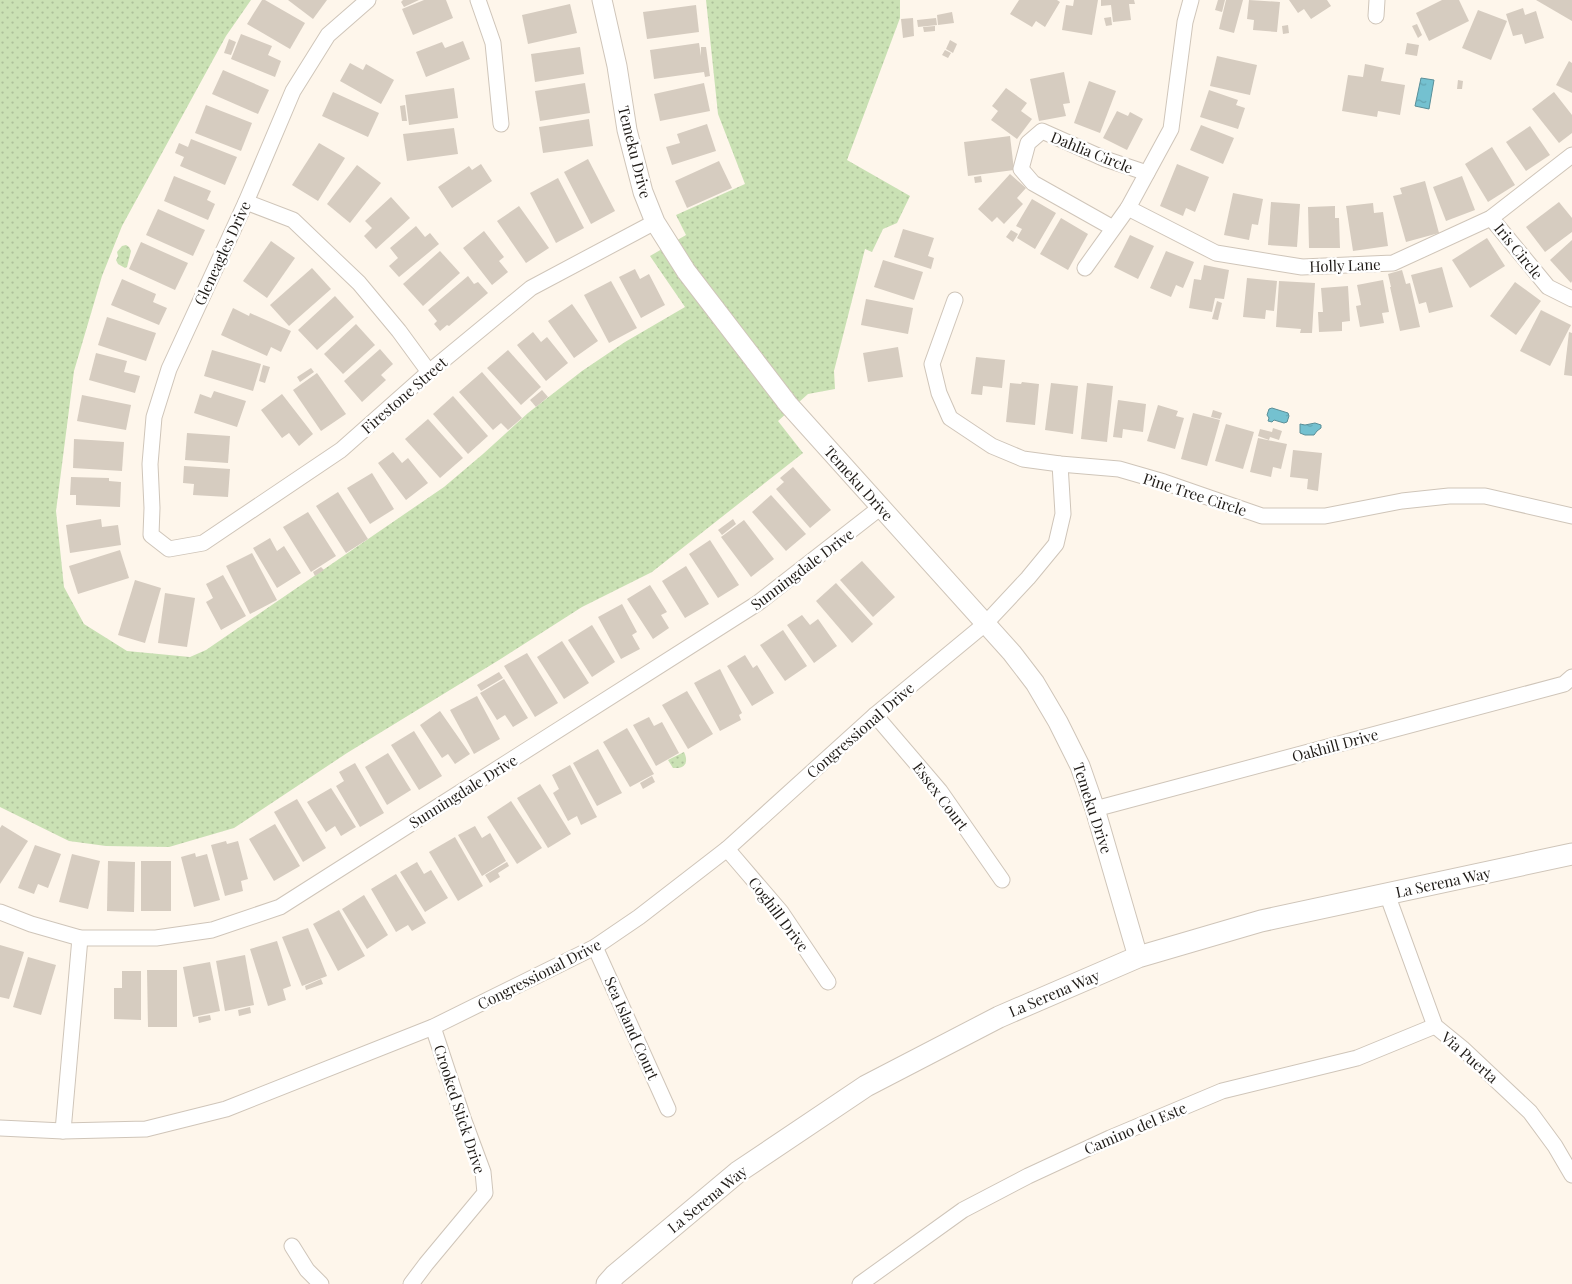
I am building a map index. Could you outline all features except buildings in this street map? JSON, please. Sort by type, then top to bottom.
[{"type":"main road","name":"La Serena Way","points":[[606,1284],[738,1172],[866,1086],[999,1017],[1138,957],[1261,921],[1572,854]]},
{"type":"street","name":"Gleneagles Drive","points":[[151,534],[150,464],[154,417],[169,369],[246,202],[293,91],[328,35],[368,0]]},
{"type":"street","points":[[478,0],[493,43],[501,124]]},
{"type":"street","name":"Temeku Drive","points":[[602,0],[618,66],[627,130],[643,192],[655,222],[686,271],[788,404],[1012,653],[1036,683],[1080,766],[1095,809],[1138,957]]},
{"type":"street","points":[[1085,268],[1128,208],[1171,129],[1185,22],[1191,0]]},
{"type":"street","points":[[1376,16],[1377,0]]},
{"type":"street","name":"Dahlia Circle","points":[[1113,228],[1033,184],[1021,168],[1028,143],[1042,132],[1105,159],[1147,174]]},
{"type":"street","name":"Holly Lane","points":[[1128,208],[1216,252],[1302,267],[1393,263],[1492,218],[1572,155]]},
{"type":"street","points":[[246,202],[293,220],[359,283],[399,331],[429,372]]},
{"type":"street","name":"Iris Circle","points":[[1492,218],[1548,287],[1572,299]]},
{"type":"street","name":"Firestone Street","points":[[151,534],[170,549],[203,543],[341,450],[429,372],[531,288],[655,222]]},
{"type":"street","name":"Pine Tree Circle","points":[[956,300],[932,364],[939,393],[950,418],[992,446],[1023,459],[1119,470],[1164,482],[1262,516],[1325,516],[1402,501],[1450,496],[1485,496],[1572,516]]},
{"type":"street","name":"Congressional Drive","points":[[0,1128],[63,1131],[146,1129],[226,1109],[434,1027],[595,948],[639,918],[727,849],[875,715],[985,624],[1028,578],[1056,544],[1063,514],[1060,464]]},
{"type":"street","name":"Sunningdale Drive","points":[[0,912],[30,924],[80,938],[156,938],[212,930],[280,906],[758,603],[882,507]]},
{"type":"street","name":"Oakhill Drive","points":[[1095,809],[1564,684],[1572,677]]},
{"type":"street","name":"Essex Court","points":[[875,715],[940,791],[1002,880]]},
{"type":"street","name":"Coghill Drive","points":[[727,849],[781,912],[828,982]]},
{"type":"street","name":"Via Puerta","points":[[1387,894],[1435,1026],[1462,1048],[1530,1112],[1555,1146],[1572,1176]]},
{"type":"street","points":[[63,1131],[80,938]]},
{"type":"street","name":"Sea Island Court","points":[[595,948],[668,1109]]},
{"type":"street","name":"Camino del Este","points":[[860,1284],[963,1210],[1028,1176],[1110,1138],[1222,1091],[1358,1058],[1435,1026]]},
{"type":"street","name":"Crooked Stick Drive","points":[[411,1284],[485,1193],[483,1172],[463,1118],[434,1027]]},
{"type":"street","points":[[292,1246],[307,1270],[321,1284]]},
{"type":"green space","points":[[0,0],[251,0],[226,36],[122,226],[102,276],[74,371],[56,511],[64,587],[84,624],[127,651],[190,657],[206,650],[444,487],[528,413],[582,371],[625,342],[685,307],[650,256],[686,235],[676,215],[745,184],[718,114],[706,0],[900,0],[900,18],[847,160],[910,196],[897,223],[883,229],[872,252],[865,249],[834,371],[835,389],[808,394],[778,421],[803,453],[652,572],[582,607],[347,753],[234,828],[169,847],[106,846],[69,841],[0,807]]},
{"type":"green space","points":[[126,245],[131,251],[127,267],[125,268],[118,264],[116,260],[117,252],[122,246]]},
{"type":"green space","points":[[684,752],[685,764],[673,768],[668,760]]},
{"type":"water","points":[[1421,78],[1434,80],[1429,109],[1415,106]]},
{"type":"water","points":[[1272,408],[1288,413],[1287,422],[1268,421],[1267,415],[1269,409]]},
{"type":"water","points":[[1315,423],[1321,425],[1321,428],[1314,435],[1300,433],[1300,424]]}]
